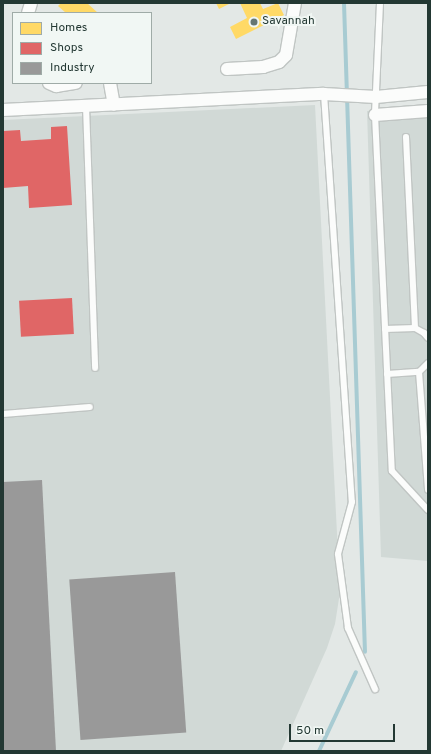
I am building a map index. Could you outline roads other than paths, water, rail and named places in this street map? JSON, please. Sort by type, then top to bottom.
[{"type":"street","points":[[227,68],[263,67],[279,62],[286,55],[295,3]]},
{"type":"street","points":[[51,84],[56,86],[69,84]]},
{"type":"street","points":[[110,84],[114,105]]},
{"type":"street","points":[[3,110],[324,94],[376,97],[428,92]]},
{"type":"street","points":[[375,114],[428,111]]},
{"type":"lane","points":[[380,3],[375,114],[392,471],[428,510]]},
{"type":"lane","points":[[324,94],[352,502],[338,554],[348,628],[375,689]]},
{"type":"lane","points":[[86,106],[95,368]]},
{"type":"lane","points":[[406,137],[415,328]]},
{"type":"lane","points":[[385,329],[415,328],[424,333],[428,338]]},
{"type":"lane","points":[[387,374],[418,372],[428,363]]},
{"type":"lane","points":[[418,372],[428,490]]},
{"type":"lane","points":[[3,414],[90,407]]},
{"type":"waterway","points":[[344,3],[365,652]]},
{"type":"waterway","points":[[319,751],[356,672]]},
{"type":"place","name":"Savannah","points":[[254,22]]}]
